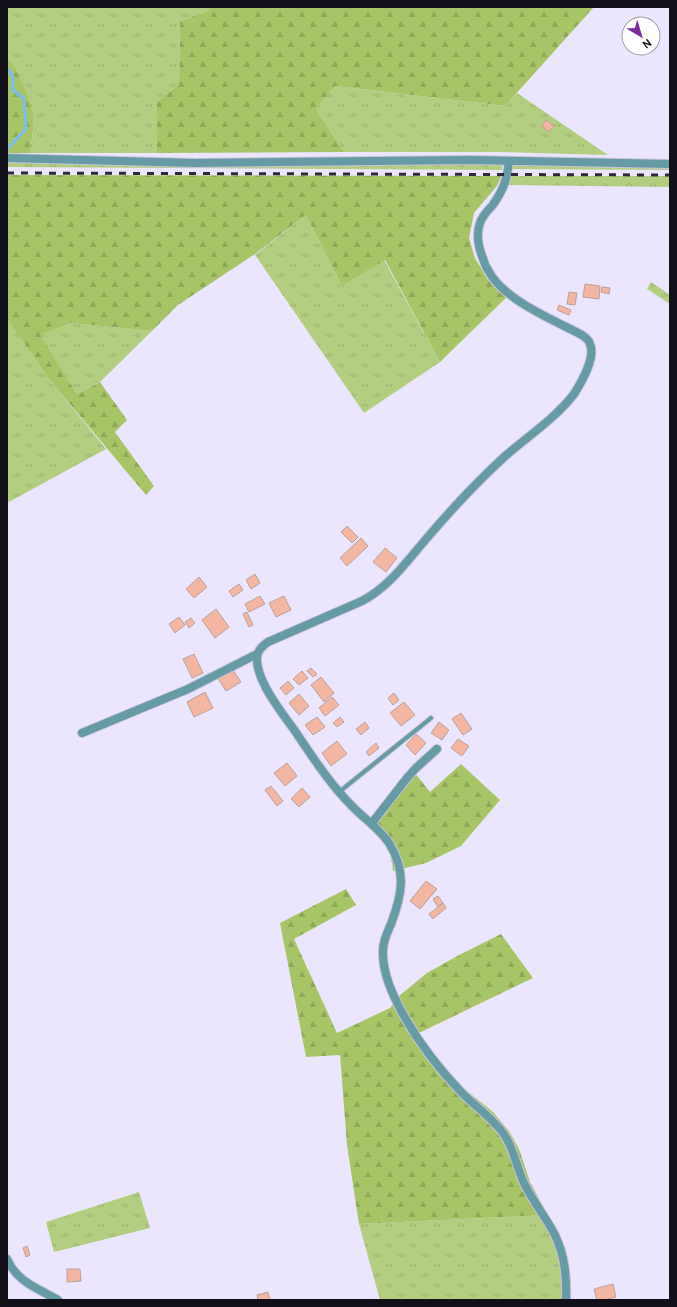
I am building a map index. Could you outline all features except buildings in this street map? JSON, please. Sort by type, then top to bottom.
[{"type":"street","points":[[7,158],[195,163],[509,161],[670,164]]},
{"type":"street","points":[[82,733],[188,690],[257,654],[262,646],[268,642],[372,596],[392,578],[453,509],[501,459],[564,405],[574,394],[582,381],[591,356],[592,349],[587,339],[524,304],[505,291],[494,280],[479,249],[477,234],[480,222],[505,186],[509,161]]},
{"type":"street","points":[[257,654],[258,669],[265,686],[304,744],[339,792],[350,804],[372,823],[388,842],[393,851],[402,880],[396,908],[383,948],[385,972],[394,996],[404,1017],[421,1044],[461,1092],[503,1132],[512,1146],[517,1166],[524,1184],[550,1226],[563,1254],[566,1270],[566,1300]]},
{"type":"street","points":[[372,823],[412,773],[436,749]]},
{"type":"street","points":[[7,1259],[14,1273],[24,1281],[58,1300]]},
{"type":"lane","points":[[339,792],[431,718]]},
{"type":"green space","points":[[7,7],[210,7],[210,10],[180,21],[179,85],[157,101],[157,153],[30,153],[33,130],[33,112],[27,93],[16,68],[7,58]]},
{"type":"green space","points":[[210,7],[594,7],[505,106],[335,86],[316,109],[344,152],[157,153],[157,101],[179,85],[180,21],[210,10]]},
{"type":"green space","points":[[7,58],[16,68],[27,93],[33,112],[33,130],[30,153],[7,153]]},
{"type":"green space","points":[[335,86],[505,106],[517,93],[608,155],[497,152],[344,152],[316,109]]},
{"type":"green space","points":[[7,160],[502,163],[502,170],[7,167]]},
{"type":"green space","points":[[511,163],[670,165],[670,170],[508,169]]},
{"type":"green space","points":[[7,175],[501,176],[496,187],[474,213],[469,238],[475,258],[488,280],[508,296],[440,362],[385,260],[342,286],[306,215],[255,254],[178,305],[152,331],[71,323],[40,335],[77,394],[100,382],[127,420],[115,432],[154,486],[146,495],[48,378],[7,319]]},
{"type":"green space","points":[[507,176],[670,176],[670,187],[504,185]]},
{"type":"green space","points":[[306,215],[342,286],[384,260],[440,362],[364,413],[255,255]]},
{"type":"green space","points":[[651,282],[670,295],[670,304],[647,289]]},
{"type":"green space","points":[[7,319],[48,378],[106,449],[7,503]]},
{"type":"green space","points":[[71,323],[152,331],[100,382],[77,394],[39,335]]},
{"type":"green space","points":[[461,764],[500,800],[461,846],[426,863],[393,871],[388,847],[370,824],[411,768],[430,792]]},
{"type":"green space","points":[[346,889],[356,905],[294,939],[337,1033],[390,1008],[399,996],[427,973],[501,934],[533,978],[419,1033],[445,1068],[461,1086],[493,1112],[509,1131],[519,1149],[530,1182],[548,1215],[359,1224],[347,1145],[340,1055],[306,1057],[280,923]]},
{"type":"green space","points":[[139,1192],[150,1228],[54,1252],[46,1222]]},
{"type":"green space","points":[[548,1215],[559,1232],[565,1253],[566,1300],[380,1300],[359,1224]]},
{"type":"waterway","points":[[7,69],[13,78],[12,89],[24,99],[26,129],[7,149]]},
{"type":"railway","points":[[7,173],[670,175]]}]
